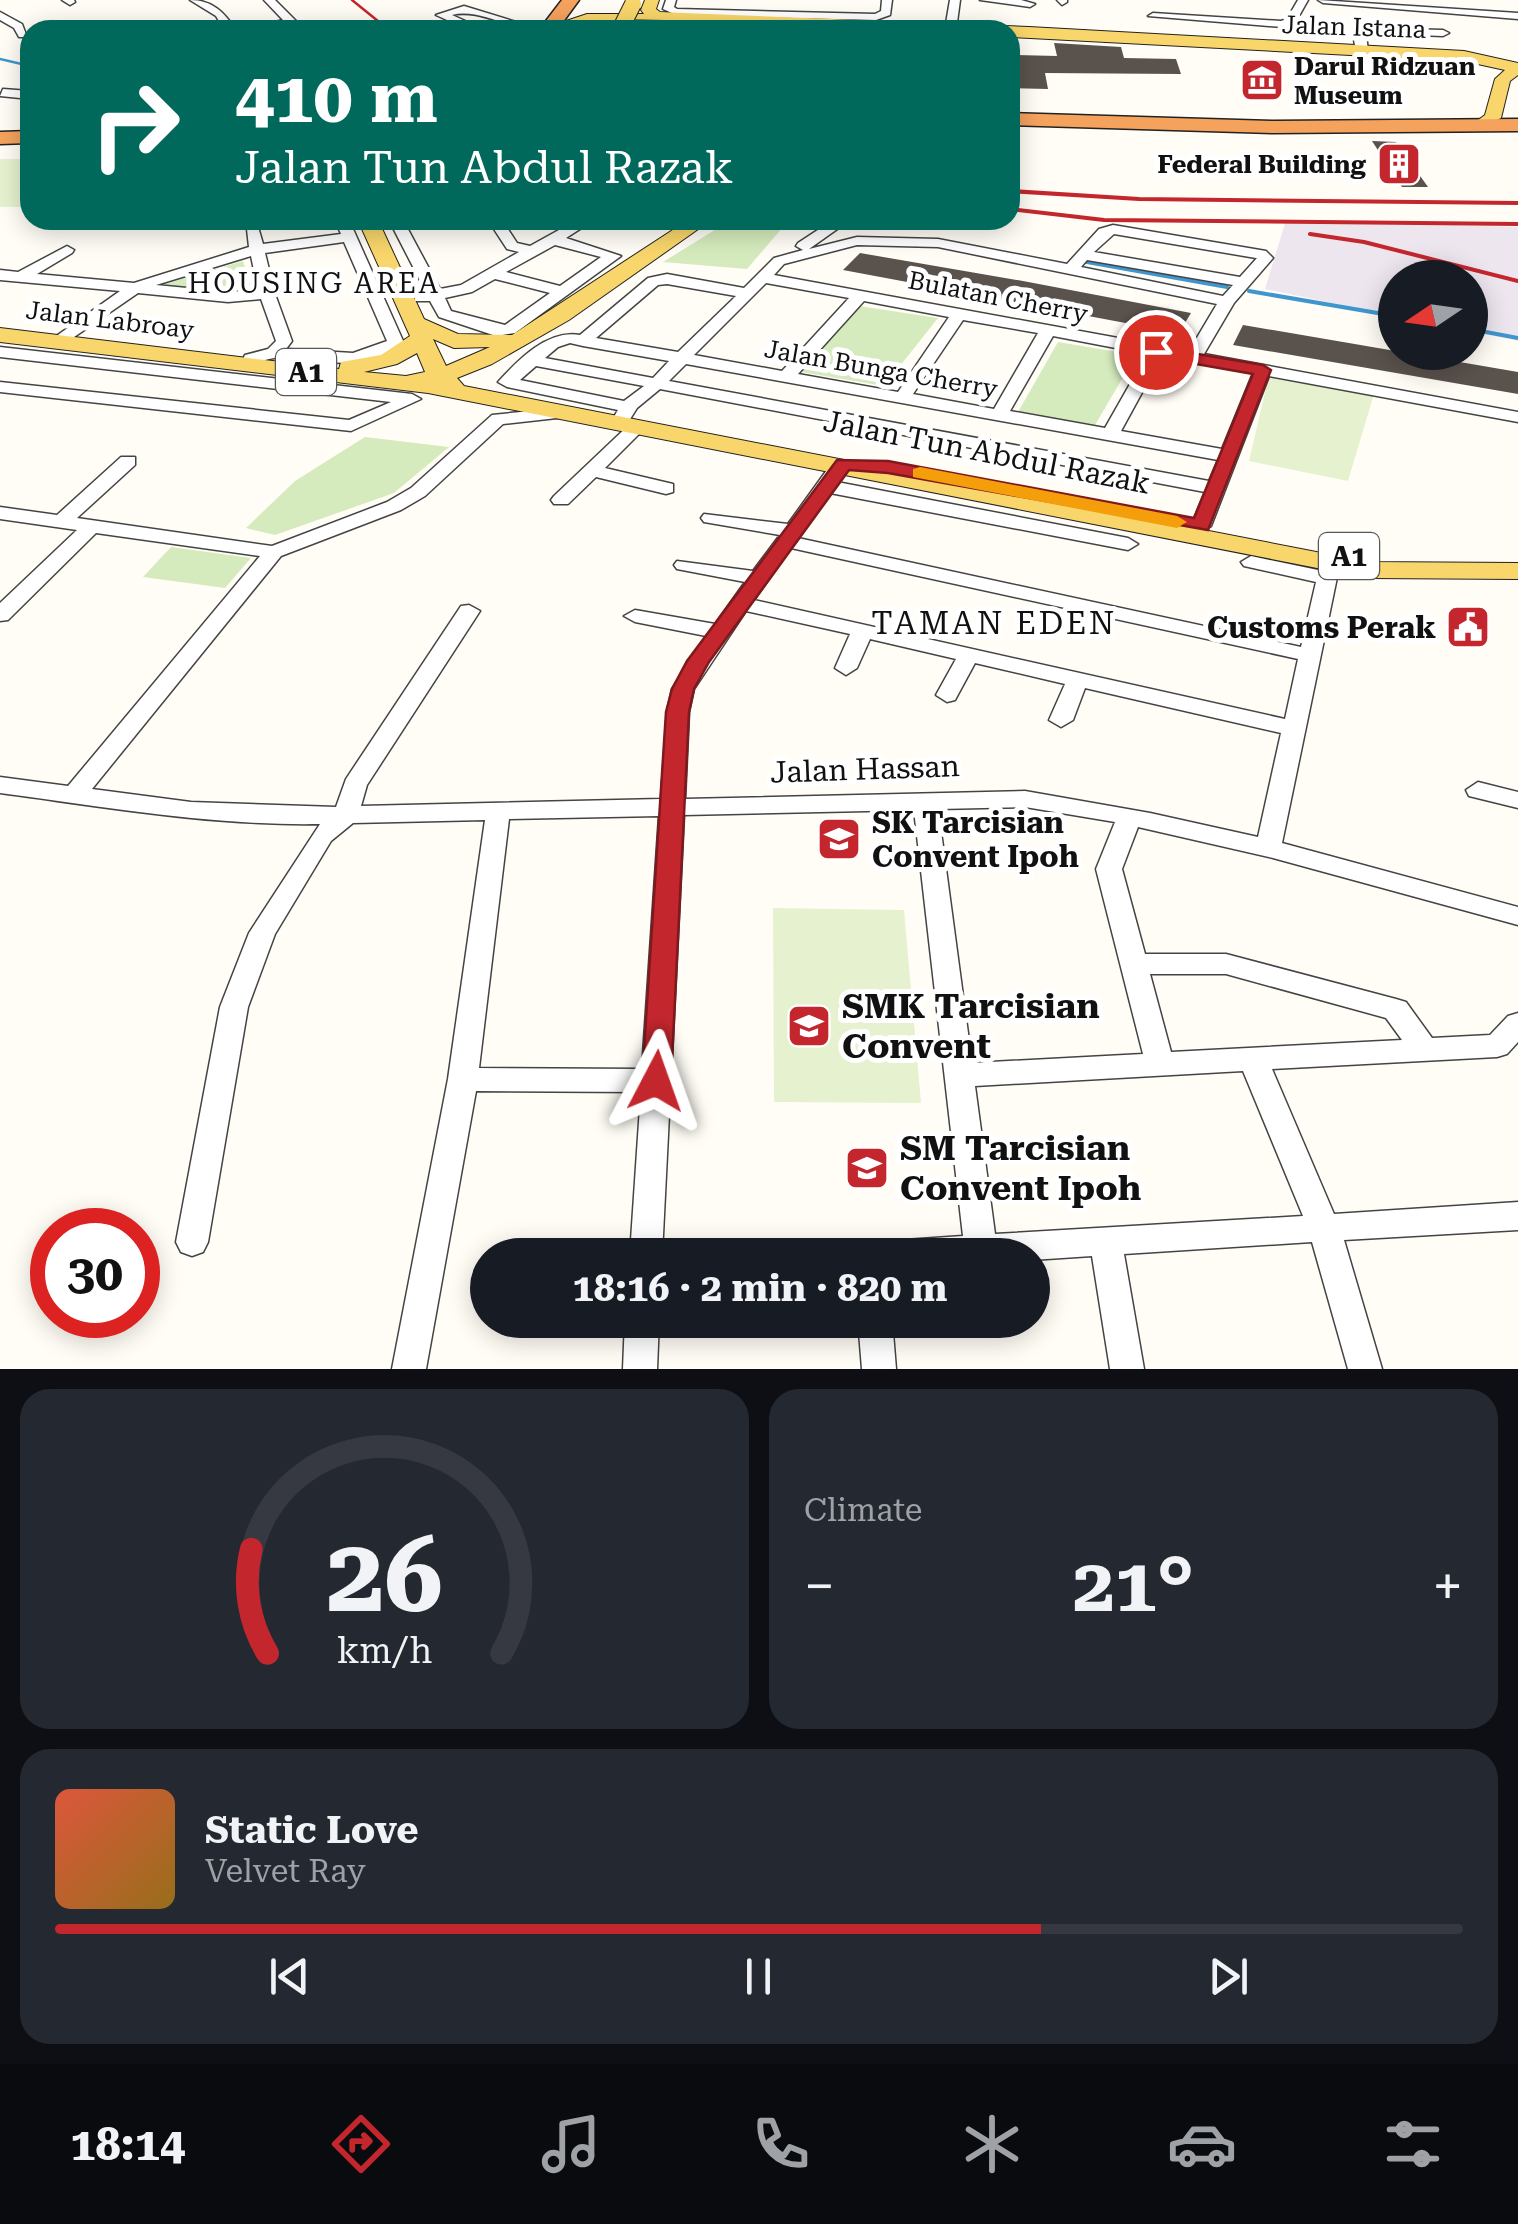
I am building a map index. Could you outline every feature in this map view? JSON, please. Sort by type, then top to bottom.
[{"type":"highway","points":[[1020,115],[1282,122],[1492,114],[1518,121]]},
{"type":"highway","points":[[1020,115],[1274,127],[1518,121]]},
{"type":"main road","points":[[638,2],[657,16],[817,20]]},
{"type":"main road","points":[[581,7],[837,20]]},
{"type":"main road","points":[[580,20],[686,20]]},
{"type":"main road","points":[[1020,33],[1067,35]]},
{"type":"main road","points":[[1020,33],[1067,35]]},
{"type":"main road","name":"Jalan Istana","points":[[1067,35],[1464,56],[1518,68]]},
{"type":"main road","points":[[1492,114],[1500,82],[1518,68]]},
{"type":"main road","points":[[373,230],[438,379]]},
{"type":"main road","points":[[398,382],[438,379],[515,337],[685,230]]},
{"type":"main road","points":[[420,330],[470,342],[515,337]]},
{"type":"main road","points":[[341,369],[402,356],[412,350],[420,330]]},
{"type":"main road","name":"Jalan Labroay","points":[[0,335],[61,341],[135,358],[214,360]]},
{"type":"main road","points":[[496,402],[482,373],[515,337]]},
{"type":"main road","name":"Jalan Tun Abdul Razak","points":[[214,360],[262,356],[438,379],[496,402],[632,415],[1356,558],[1484,563],[1516,570]]},
{"type":"main road","name":"Jalan Tun Abdul Razak","points":[[214,360],[398,382],[564,412],[632,415],[832,476],[1328,570],[1516,570]]},
{"type":"main road","points":[[759,442],[830,458],[832,476],[855,464],[888,467]]},
{"type":"street","points":[[195,0],[224,20]]},
{"type":"street","points":[[268,0],[285,20]]},
{"type":"street","points":[[744,14],[749,0]]},
{"type":"street","points":[[669,4],[744,14],[876,17],[886,12],[887,0]]},
{"type":"street","points":[[985,0],[1030,4]]},
{"type":"street","points":[[1153,16],[1286,23],[1303,0]]},
{"type":"street","points":[[1323,0],[1514,15]]},
{"type":"street","points":[[1338,0],[1514,15]]},
{"type":"street","points":[[453,20],[441,15],[464,9],[496,20]]},
{"type":"street","points":[[1214,20],[1228,46]]},
{"type":"street","points":[[1362,52],[1359,33],[1364,30],[1443,32]]},
{"type":"street","points":[[3,93],[20,94]]},
{"type":"street","points":[[1071,270],[1104,232],[1113,229],[1261,254],[1264,258],[1227,301],[1192,358]]},
{"type":"street","points":[[252,230],[266,294],[284,342],[262,356]]},
{"type":"street","points":[[262,356],[342,359],[384,352],[396,343],[348,230]]},
{"type":"street","points":[[401,230],[432,296],[447,316],[515,337],[562,292],[613,256],[555,240]]},
{"type":"street","points":[[502,230],[512,246],[535,252]]},
{"type":"street","points":[[407,300],[466,290],[571,230]]},
{"type":"street","points":[[562,500],[592,470],[656,384],[779,261],[827,230]]},
{"type":"street","points":[[61,341],[133,288],[254,250],[351,236]]},
{"type":"street","points":[[779,261],[838,244],[894,240],[938,244],[1227,301]]},
{"type":"street","points":[[21,277],[67,250]]},
{"type":"street","points":[[1084,256],[1242,282]]},
{"type":"street","points":[[364,268],[390,264]]},
{"type":"street","points":[[495,274],[562,292]]},
{"type":"street","points":[[0,275],[228,297],[266,294]]},
{"type":"street","name":"Bulatan Cherry","points":[[764,278],[1518,417]]},
{"type":"street","points":[[583,341],[653,280],[748,293]]},
{"type":"street","points":[[786,377],[860,296]]},
{"type":"street","points":[[902,398],[958,315]]},
{"type":"street","points":[[998,415],[1047,332]]},
{"type":"street","name":"Jalan Bunga Cherry","points":[[532,360],[556,340],[583,341],[1229,456]]},
{"type":"street","points":[[0,352],[135,358],[289,384],[412,399],[351,426],[0,387]]},
{"type":"street","points":[[1110,435],[1156,352]]},
{"type":"street","points":[[88,396],[135,358]]},
{"type":"street","points":[[632,415],[508,385],[532,360],[1216,488]]},
{"type":"street","points":[[1201,526],[1263,370]]},
{"type":"street","points":[[255,416],[289,384]]},
{"type":"street","points":[[77,790],[274,552],[394,506],[418,492],[496,402]]},
{"type":"street","points":[[62,521],[128,461]]},
{"type":"street","points":[[592,470],[666,488]]},
{"type":"street","points":[[647,1238],[678,712],[683,689],[758,578],[832,476],[1128,544]]},
{"type":"street","points":[[0,513],[274,552]]},
{"type":"street","points":[[711,518],[1309,655]]},
{"type":"street","points":[[0,615],[93,525]]},
{"type":"street","points":[[1251,562],[1328,570],[1268,849]]},
{"type":"street","points":[[684,565],[758,578]]},
{"type":"street","points":[[740,604],[1291,728]]},
{"type":"street","points":[[192,1242],[234,1008],[262,933],[322,835],[346,816],[355,785],[470,611]]},
{"type":"street","points":[[635,616],[721,632]]},
{"type":"street","points":[[846,668],[863,630]]},
{"type":"street","points":[[948,695],[969,654]]},
{"type":"street","points":[[1061,720],[1078,679]]},
{"type":"street","name":"Jalan Hassan","points":[[0,771],[77,790]]},
{"type":"street","name":"Jalan Hassan","points":[[0,785],[77,790],[201,808],[346,816],[674,804],[1025,799],[1268,849],[1518,916]]},
{"type":"street","points":[[1478,790],[1518,800]]},
{"type":"street","points":[[925,800],[979,1238]]},
{"type":"street","points":[[409,1369],[463,1079],[498,812]]},
{"type":"street","points":[[1129,818],[1109,870],[1160,1064]]},
{"type":"street","points":[[1132,964],[1226,964],[1396,1010],[1425,1051]]},
{"type":"street","points":[[960,1075],[1497,1046],[1518,1024]]},
{"type":"street","points":[[1253,1059],[1324,1228],[1366,1369]]},
{"type":"street","points":[[463,1079],[656,1081]]},
{"type":"street","points":[[1050,1246],[1518,1216]]},
{"type":"street","points":[[1106,1242],[1127,1369]]},
{"type":"street","points":[[640,1369],[641,1338]]},
{"type":"street","points":[[876,1338],[879,1369]]},
{"type":"shaded area","points":[[1286,220],[1518,227],[1518,341],[1488,335],[1488,260],[1378,260],[1378,312],[1265,289]]},
{"type":"green space","points":[[0,159],[20,159],[20,207],[0,207]]},
{"type":"green space","points":[[715,230],[780,230],[747,269],[663,262]]},
{"type":"green space","points":[[243,261],[255,298],[158,286]]},
{"type":"green space","points":[[859,306],[938,318],[884,386],[801,372]]},
{"type":"green space","points":[[1058,342],[1136,355],[1095,425],[1018,412]]},
{"type":"green space","points":[[1269,375],[1374,394],[1348,481],[1249,461]]},
{"type":"green space","points":[[365,437],[449,447],[394,493],[275,535],[246,528],[295,481]]},
{"type":"green space","points":[[171,547],[251,558],[225,588],[143,577]]},
{"type":"green space","points":[[773,908],[904,910],[921,1103],[774,1102]]},
{"type":"building","points":[[1054,43],[1121,47],[1124,58],[1176,59],[1181,74],[1045,73],[1048,89],[1020,88],[1020,55],[1057,56]]},
{"type":"building","name":"Federal Building","points":[[1372,141],[1396,142],[1428,187],[1402,187]]},
{"type":"building","points":[[860,253],[1191,313],[1179,333],[843,270]]},
{"type":"building","points":[[1243,325],[1378,348],[1378,370],[1233,345]]},
{"type":"building","points":[[1488,367],[1518,372],[1518,394],[1378,370],[1488,370]]},
{"type":"waterway","points":[[0,59],[20,64]]},
{"type":"waterway","points":[[1087,262],[1227,287]]},
{"type":"waterway","points":[[1249,291],[1378,313]]},
{"type":"waterway","points":[[1488,332],[1518,338]]},
{"type":"railway","points":[[352,0],[377,20]]},
{"type":"railway","points":[[1020,192],[1139,199],[1518,203]]},
{"type":"railway","points":[[1020,210],[1104,220],[1518,224]]},
{"type":"railway","points":[[1310,234],[1364,242],[1518,281]]},
{"type":"slow traffic","points":[[920,473],[1177,522]]},
{"type":"place","name":"Darul Ridzuan Museum","points":[[1262,80]]},
{"type":"place","name":"Federal Building","points":[[1399,164]]},
{"type":"place","name":"Customs Perak","points":[[1468,627]]},
{"type":"place","name":"SK Tarcisian Convent Ipoh","points":[[839,839]]},
{"type":"place","name":"SMK Tarcisian Convent","points":[[809,1026]]},
{"type":"place","name":"SM Tarcisian Convent Ipoh","points":[[867,1168]]},
{"type":"district","name":"HOUSING AREA","points":[[314,283]]},
{"type":"district","name":"TAMAN EDEN","points":[[994,623]]},
{"type":"route","points":[[656,1081],[678,712],[683,689],[698,661],[844,464],[888,467],[1201,526],[1263,370],[1156,352]]}]
